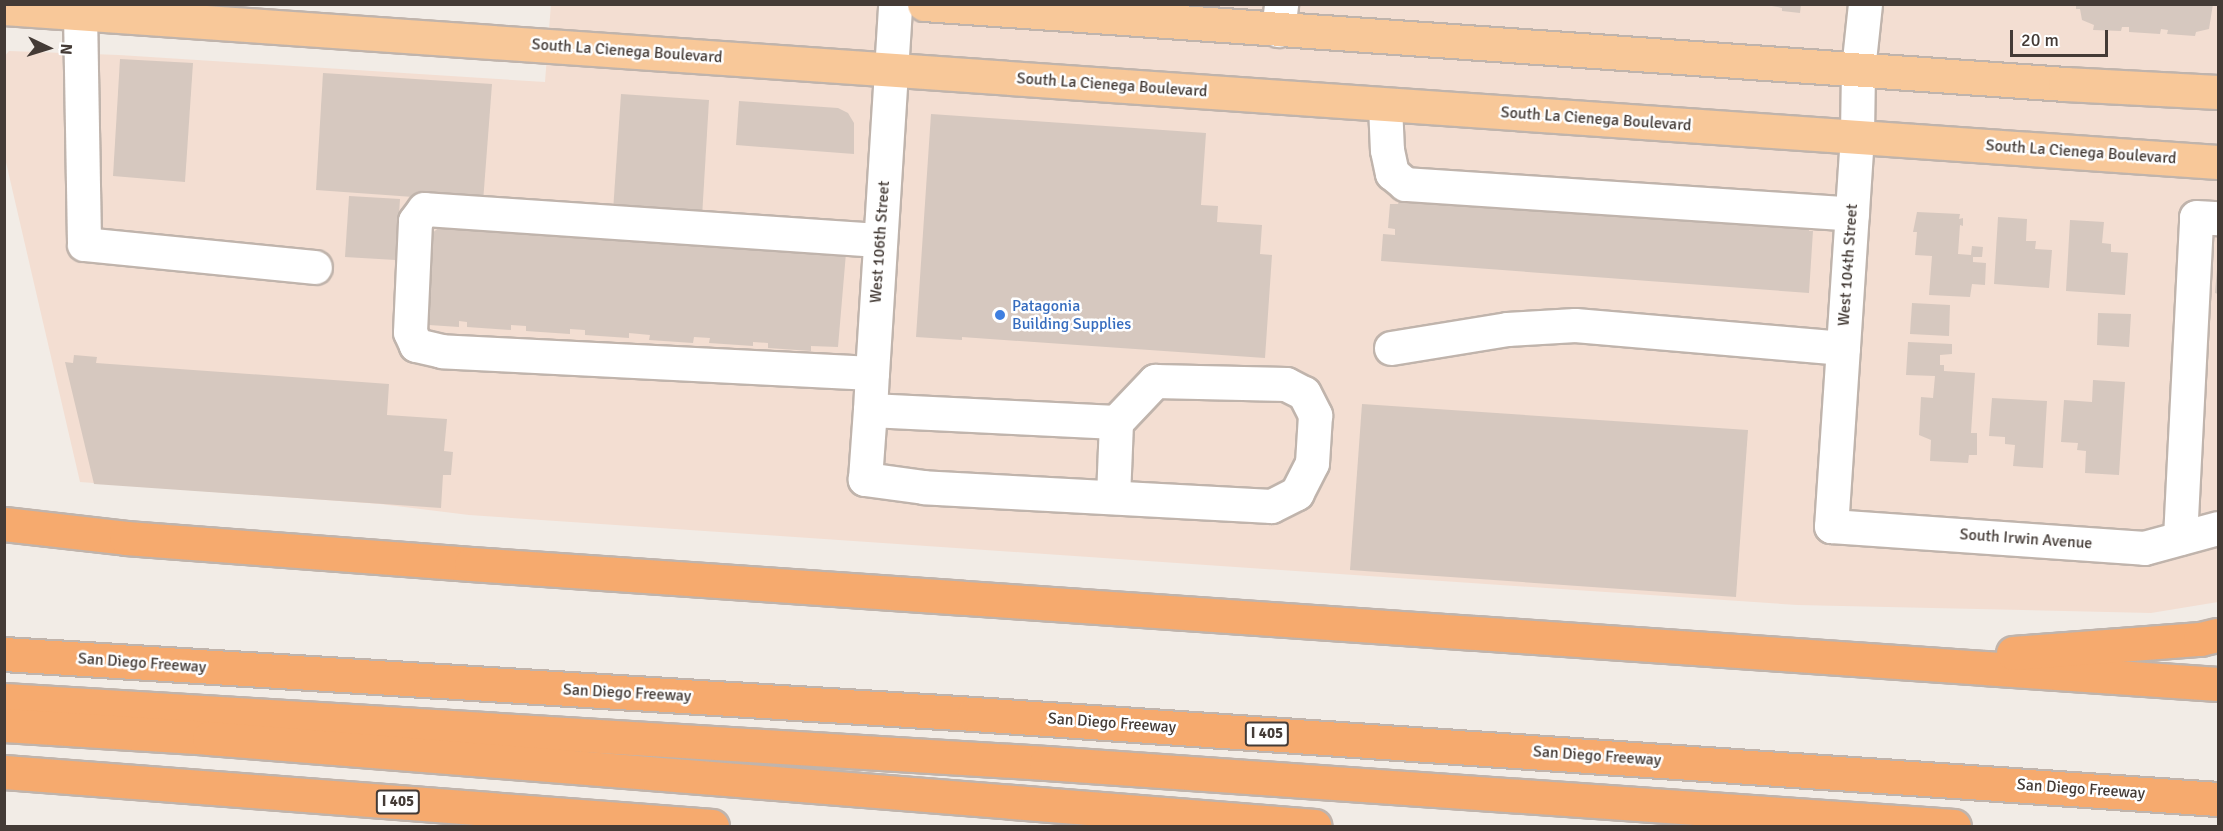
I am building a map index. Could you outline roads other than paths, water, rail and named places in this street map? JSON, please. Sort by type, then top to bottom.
[{"type":"highway","points":[[4,524],[111,536],[483,565],[2218,684]]},
{"type":"highway","points":[[1894,662],[2200,639],[2218,635]]},
{"type":"highway","points":[[4,645],[76,657]]},
{"type":"highway","name":"San Diego Freeway","points":[[4,654],[997,715],[2218,799]]},
{"type":"highway","points":[[4,700],[81,718],[210,738],[1315,826]]},
{"type":"highway","points":[[4,725],[81,718],[1070,765],[1954,826]]},
{"type":"highway","name":"I 405","points":[[4,772],[712,826]]},
{"type":"main road","points":[[924,4],[1280,17],[1858,70],[2218,92]]},
{"type":"main road","name":"South La Cienega Boulevard","points":[[4,8],[2218,162]]},
{"type":"street","name":"West 106th Street","points":[[895,4],[865,479],[924,487],[1113,497]]},
{"type":"street","name":"West 104th Street","points":[[1831,526],[1857,136],[1858,70],[1865,4]]},
{"type":"street","points":[[80,14],[84,244],[315,267]]},
{"type":"street","points":[[1385,105],[1387,150],[1392,173],[1405,184],[1852,214]]},
{"type":"street","points":[[872,373],[442,351],[416,345],[410,332],[415,220],[424,209],[880,240]]},
{"type":"street","points":[[2180,538],[2196,217],[2218,218]]},
{"type":"street","points":[[1391,348],[1507,329],[1575,325],[1843,348]]},
{"type":"street","points":[[1155,381],[1286,384],[1304,393],[1315,415],[1312,463],[1297,493],[1270,506],[1113,497],[1116,422],[1155,381]]},
{"type":"street","points":[[870,410],[1116,422]]},
{"type":"street","name":"South Irwin Avenue","points":[[1831,526],[2144,548],[2218,528]]},
{"type":"place","name":"Patagonia Building Supplies","points":[[1000,315]]}]
